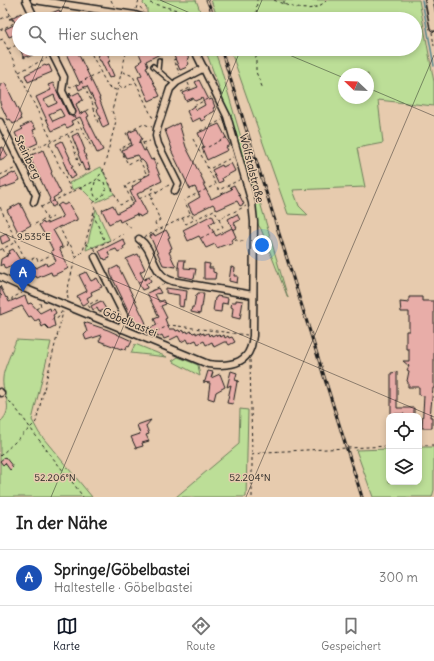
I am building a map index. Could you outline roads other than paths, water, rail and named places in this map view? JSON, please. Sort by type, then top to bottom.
[{"type":"street","points":[[26,0],[32,12]]},
{"type":"street","points":[[34,0],[121,12]]},
{"type":"street","points":[[429,0],[434,27]]},
{"type":"street","points":[[54,56],[64,77],[62,91],[72,112]]},
{"type":"street","name":"Wolfstalstraße","points":[[198,56],[227,116],[252,203],[254,222],[253,336],[250,349]]},
{"type":"street","points":[[175,191],[178,184],[158,144],[156,136],[170,89],[174,84],[204,68]]},
{"type":"street","name":"Steinberg","points":[[0,122],[36,195],[34,202]]},
{"type":"street","points":[[139,239],[144,243],[160,274],[165,279],[253,295]]},
{"type":"street","points":[[95,257],[124,315],[124,321],[121,329]]},
{"type":"street","name":"Göbelbastei","points":[[0,277],[121,329],[208,364],[223,366],[234,364],[244,358],[250,349]]},
{"type":"lane","points":[[158,70],[159,60]]},
{"type":"lane","points":[[153,66],[174,84]]},
{"type":"waterway","points":[[422,0],[434,66]]},
{"type":"railway","points":[[207,0],[212,12]]},
{"type":"railway","points":[[223,56],[362,497]]},
{"type":"place","name":"Springe/Göbelbastei","points":[[23,292]]}]
